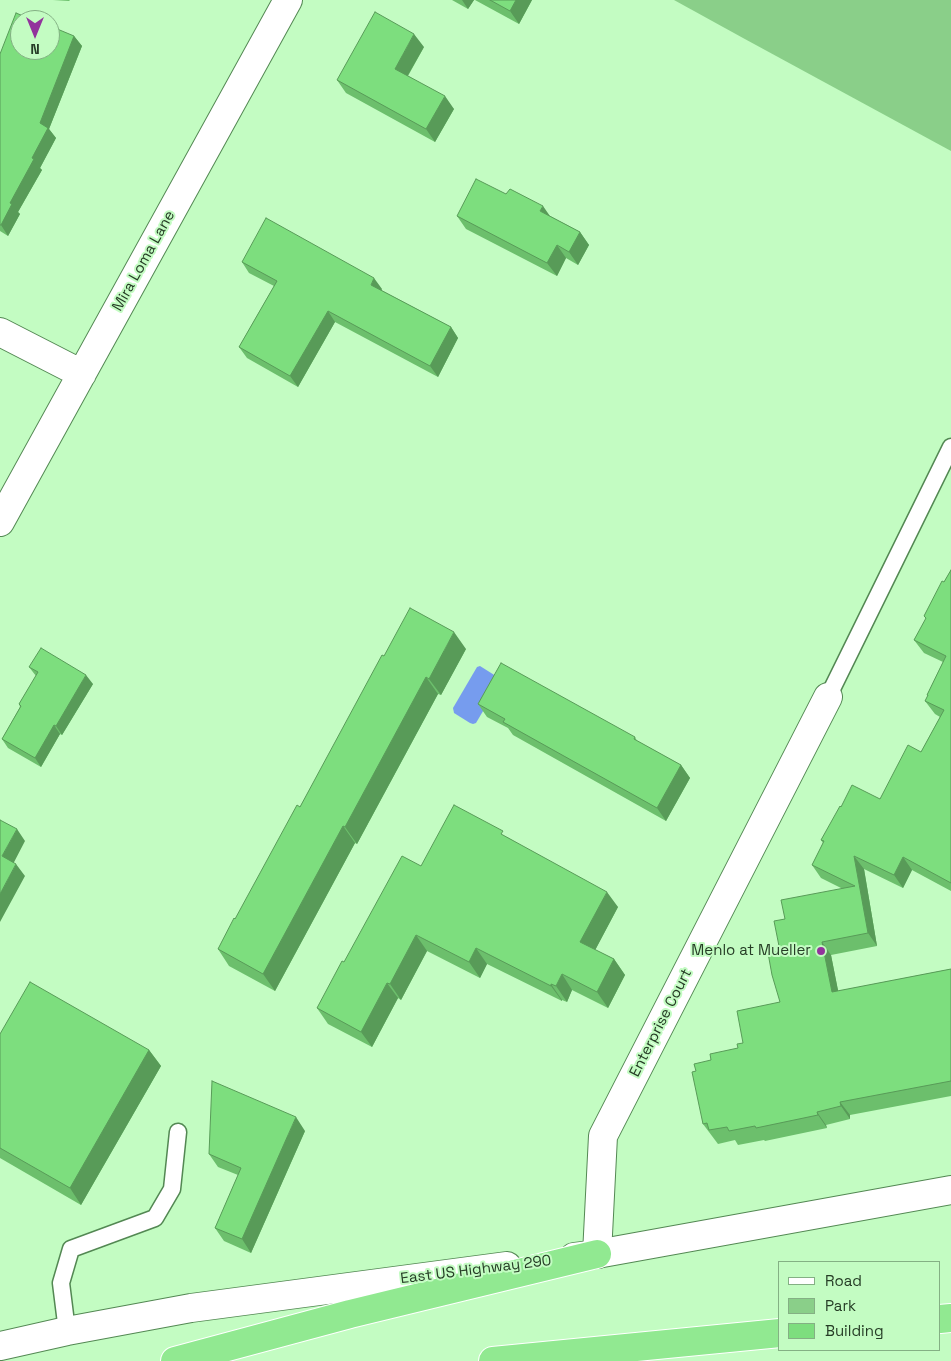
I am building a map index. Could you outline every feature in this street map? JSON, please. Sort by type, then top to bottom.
[{"type":"highway","points":[[174,1361],[350,1314],[597,1254]]},
{"type":"highway","points":[[493,1361],[778,1333]]},
{"type":"street","name":"Mira Loma Lane","points":[[0,522],[288,0]]},
{"type":"street","points":[[0,332],[82,374]]},
{"type":"street","name":"Enterprise Court","points":[[597,1254],[603,1136],[828,697]]},
{"type":"street","name":"East US Highway 290","points":[[0,1346],[67,1331],[191,1308],[597,1254],[951,1190]]},
{"type":"lane","points":[[828,697],[951,447]]},
{"type":"lane","points":[[67,1331],[61,1283],[71,1249],[155,1218],[172,1189],[178,1132]]},
{"type":"green space","points":[[674,0],[951,0],[951,151],[743,38]]},
{"type":"water","points":[[480,666],[499,678],[499,684],[476,723],[473,724],[454,713],[453,708],[477,667]]},
{"type":"building","points":[[490,0],[516,0],[510,11]]},
{"type":"building","points":[[375,12],[414,34],[395,69],[445,96],[426,129],[337,80]]},
{"type":"building","points":[[10,28],[10,60],[60,60],[60,30],[74,36],[40,123],[48,128],[1,225],[0,225],[0,54]]},
{"type":"building","points":[[476,179],[506,194],[510,189],[543,206],[540,211],[580,232],[569,252],[557,245],[547,263],[457,216]]},
{"type":"building","points":[[266,218],[374,278],[371,285],[451,327],[430,366],[328,311],[290,376],[239,347],[277,281],[242,262]]},
{"type":"building","points":[[951,570],[951,883],[903,857],[894,875],[854,856],[868,933],[822,942],[832,992],[951,969],[951,1081],[840,1102],[841,1106],[817,1112],[818,1115],[756,1128],[755,1126],[729,1131],[727,1127],[709,1130],[707,1123],[703,1124],[692,1072],[696,1071],[694,1064],[711,1060],[710,1054],[738,1048],[737,1044],[743,1043],[737,1011],[780,1002],[768,953],[780,951],[774,921],[785,919],[781,900],[855,886],[812,865],[824,841],[821,840],[852,785],[880,799],[908,745],[921,752],[944,710],[925,701],[946,656],[914,640],[942,581],[944,582]]},
{"type":"building","points":[[410,608],[454,632],[429,679],[426,677],[263,974],[218,949],[297,805],[300,807],[382,655],[384,656]]},
{"type":"building","points":[[41,648],[86,675],[35,758],[2,739],[21,706],[19,704],[38,672],[29,667]]},
{"type":"building","points":[[501,663],[635,737],[634,739],[681,765],[657,808],[503,722],[505,719],[478,704]]},
{"type":"building","points":[[454,805],[503,831],[501,834],[607,892],[580,942],[614,959],[597,992],[562,974],[556,986],[551,984],[551,986],[476,948],[469,962],[416,935],[390,984],[387,983],[361,1032],[317,1008],[402,856],[421,866]]},
{"type":"building","points":[[0,820],[17,829],[2,856],[16,864],[0,894]]},
{"type":"building","points":[[30,982],[149,1050],[70,1188],[0,1148],[0,1034]]},
{"type":"building","points":[[212,1081],[296,1117],[242,1239],[215,1228],[241,1168],[209,1154]]},
{"type":"place","name":"Menlo at Mueller","points":[[821,951]]}]
